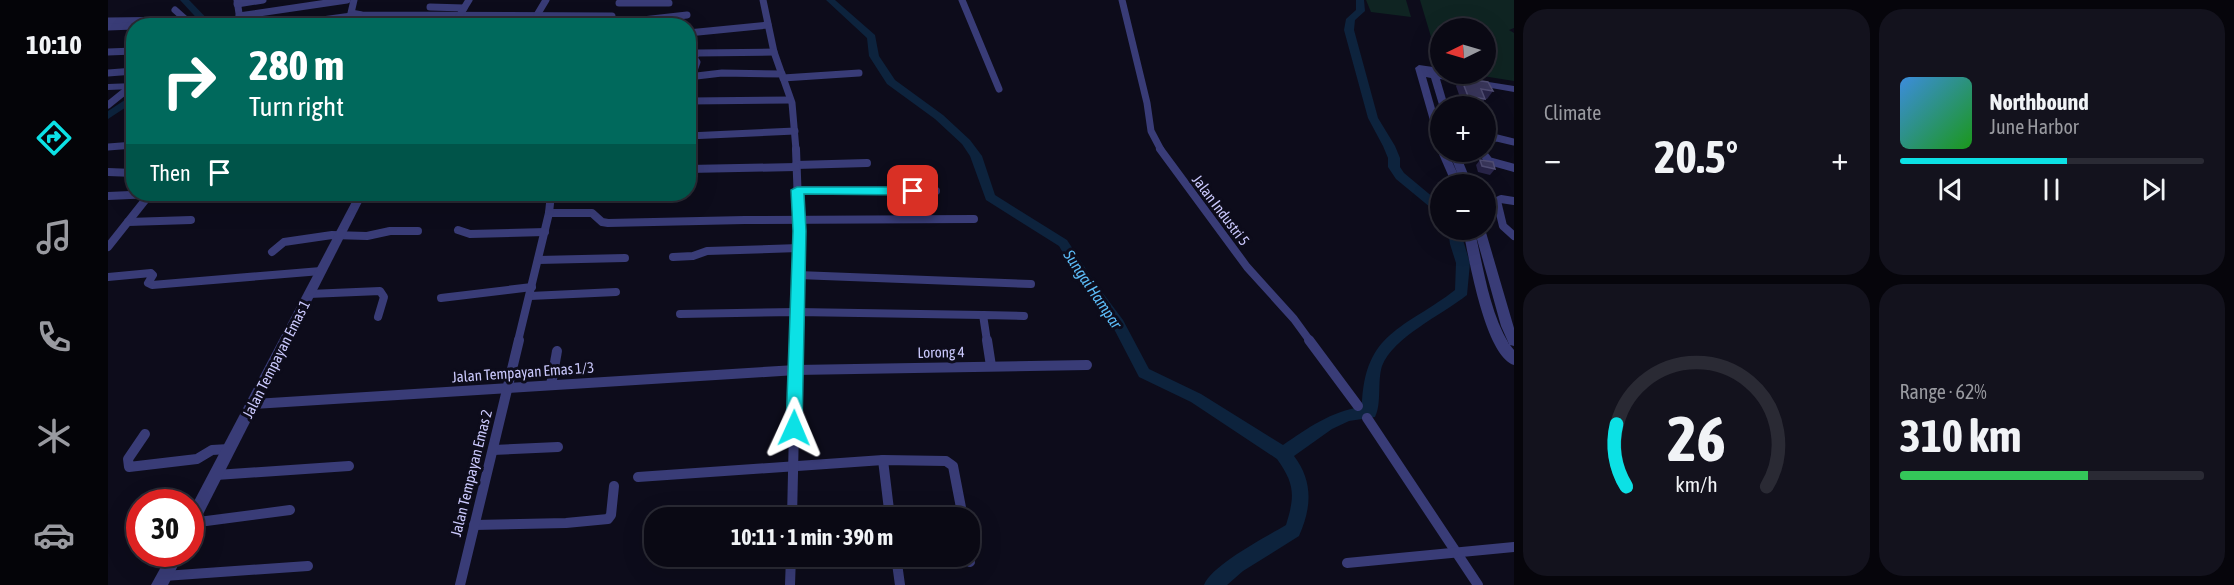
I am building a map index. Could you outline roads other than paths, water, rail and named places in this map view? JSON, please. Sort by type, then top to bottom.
[{"type":"street","points":[[239,18],[237,2],[262,0]]},
{"type":"street","points":[[239,15],[347,0]]},
{"type":"street","points":[[352,14],[354,0]]},
{"type":"street","points":[[459,16],[469,0]]},
{"type":"street","points":[[537,15],[546,0]]},
{"type":"street","points":[[763,0],[774,52],[790,100],[795,131],[799,248],[792,507]]},
{"type":"street","points":[[962,0],[999,89]]},
{"type":"street","name":"Jalan Industri 5","points":[[1122,0],[1147,103],[1151,131],[1162,152],[1240,258],[1290,314],[1358,406]]},
{"type":"street","points":[[326,18],[352,14],[612,16],[620,1],[669,3]]},
{"type":"street","points":[[430,7],[464,8]]},
{"type":"street","points":[[175,10],[184,18]]},
{"type":"street","points":[[339,18],[362,15]]},
{"type":"street","points":[[663,18],[687,15]]},
{"type":"street","points":[[108,21],[126,21]]},
{"type":"street","points":[[696,32],[768,25]]},
{"type":"street","points":[[108,27],[126,27]]},
{"type":"street","points":[[108,52],[126,51]]},
{"type":"street","points":[[696,62],[697,53],[774,52]]},
{"type":"street","points":[[1430,71],[1419,68],[1430,106]]},
{"type":"street","points":[[108,73],[126,72]]},
{"type":"street","points":[[696,75],[722,73],[782,76],[860,73]]},
{"type":"street","points":[[1496,81],[1514,84]]},
{"type":"street","points":[[1491,84],[1514,89]]},
{"type":"street","points":[[108,87],[126,86]]},
{"type":"street","points":[[108,105],[126,90]]},
{"type":"street","points":[[696,101],[790,100]]},
{"type":"street","points":[[696,136],[795,131]]},
{"type":"street","points":[[1496,138],[1514,142]]},
{"type":"street","points":[[108,147],[126,146]]},
{"type":"street","points":[[1493,162],[1514,168]]},
{"type":"street","points":[[696,169],[867,163]]},
{"type":"street","points":[[108,172],[126,173]]},
{"type":"street","points":[[797,190],[936,191]]},
{"type":"street","points":[[108,196],[126,195]]},
{"type":"street","points":[[1509,200],[1498,199],[1497,206],[1503,226],[1514,236]]},
{"type":"street","points":[[108,247],[144,201]]},
{"type":"street","name":"Jalan Tempayan Emas 1","points":[[204,499],[357,201]]},
{"type":"street","name":"Jalan Tempayan Emas 2","points":[[460,585],[545,232],[550,201]]},
{"type":"street","points":[[549,213],[592,213],[602,222],[608,223],[711,219],[737,221],[974,219]]},
{"type":"street","points":[[128,222],[191,220]]},
{"type":"street","points":[[458,230],[470,234],[545,232]]},
{"type":"street","points":[[108,232],[120,231]]},
{"type":"street","points":[[272,252],[284,242],[340,234],[367,236],[390,231],[418,231]]},
{"type":"street","points":[[1472,240],[1491,318],[1505,350],[1514,360]]},
{"type":"street","points":[[1483,240],[1507,326],[1514,341]]},
{"type":"street","points":[[673,258],[693,256],[707,251],[799,248]]},
{"type":"street","points":[[538,260],[625,258]]},
{"type":"street","points":[[108,277],[151,273],[153,275],[148,283],[152,285],[321,271]]},
{"type":"street","points":[[798,275],[1031,284]]},
{"type":"street","points":[[309,294],[380,291],[384,297],[378,317]]},
{"type":"street","points":[[441,298],[531,291],[616,292]]},
{"type":"street","points":[[680,314],[797,312],[1024,316]]},
{"type":"street","points":[[983,315],[991,366]]},
{"type":"street","points":[[551,385],[557,351]]},
{"type":"street","name":"Lorong 4","points":[[796,370],[1087,365]]},
{"type":"street","name":"Jalan Tempayan Emas 1/3","points":[[252,404],[796,370]]},
{"type":"street","points":[[1367,418],[1478,585]]},
{"type":"street","points":[[146,434],[131,454],[127,464],[129,466],[197,459],[212,450],[229,449]]},
{"type":"street","points":[[493,450],[558,447]]},
{"type":"street","points":[[883,460],[889,507]]},
{"type":"street","points":[[638,477],[883,460],[946,461],[953,466],[961,507]]},
{"type":"street","points":[[216,476],[349,466]]},
{"type":"street","points":[[474,525],[605,520],[611,515],[614,486]]},
{"type":"street","points":[[204,522],[290,510]]},
{"type":"street","points":[[1347,563],[1514,547]]},
{"type":"street","points":[[162,580],[308,566]]},
{"type":"street","points":[[790,585],[791,567]]},
{"type":"street","points":[[898,567],[900,585]]},
{"type":"waterway","points":[[184,0],[202,18]]},
{"type":"waterway","name":"Sungai Hampar","points":[[830,0],[872,37],[874,56],[891,82],[939,117],[966,142],[976,156],[990,197],[1063,243],[1118,324],[1144,373],[1196,398],[1283,454]]},
{"type":"waterway","points":[[1360,0],[1361,11],[1351,19],[1349,30],[1373,118],[1389,146],[1394,158],[1394,167],[1400,176],[1430,201]]},
{"type":"waterway","points":[[108,116],[126,103]]},
{"type":"waterway","points":[[1283,454],[1326,424],[1347,415],[1370,412],[1370,385],[1375,365],[1384,350],[1396,337],[1462,292],[1463,263],[1455,240]]},
{"type":"waterway","points":[[1213,585],[1237,565],[1293,530],[1301,498],[1300,482],[1283,454]]}]
